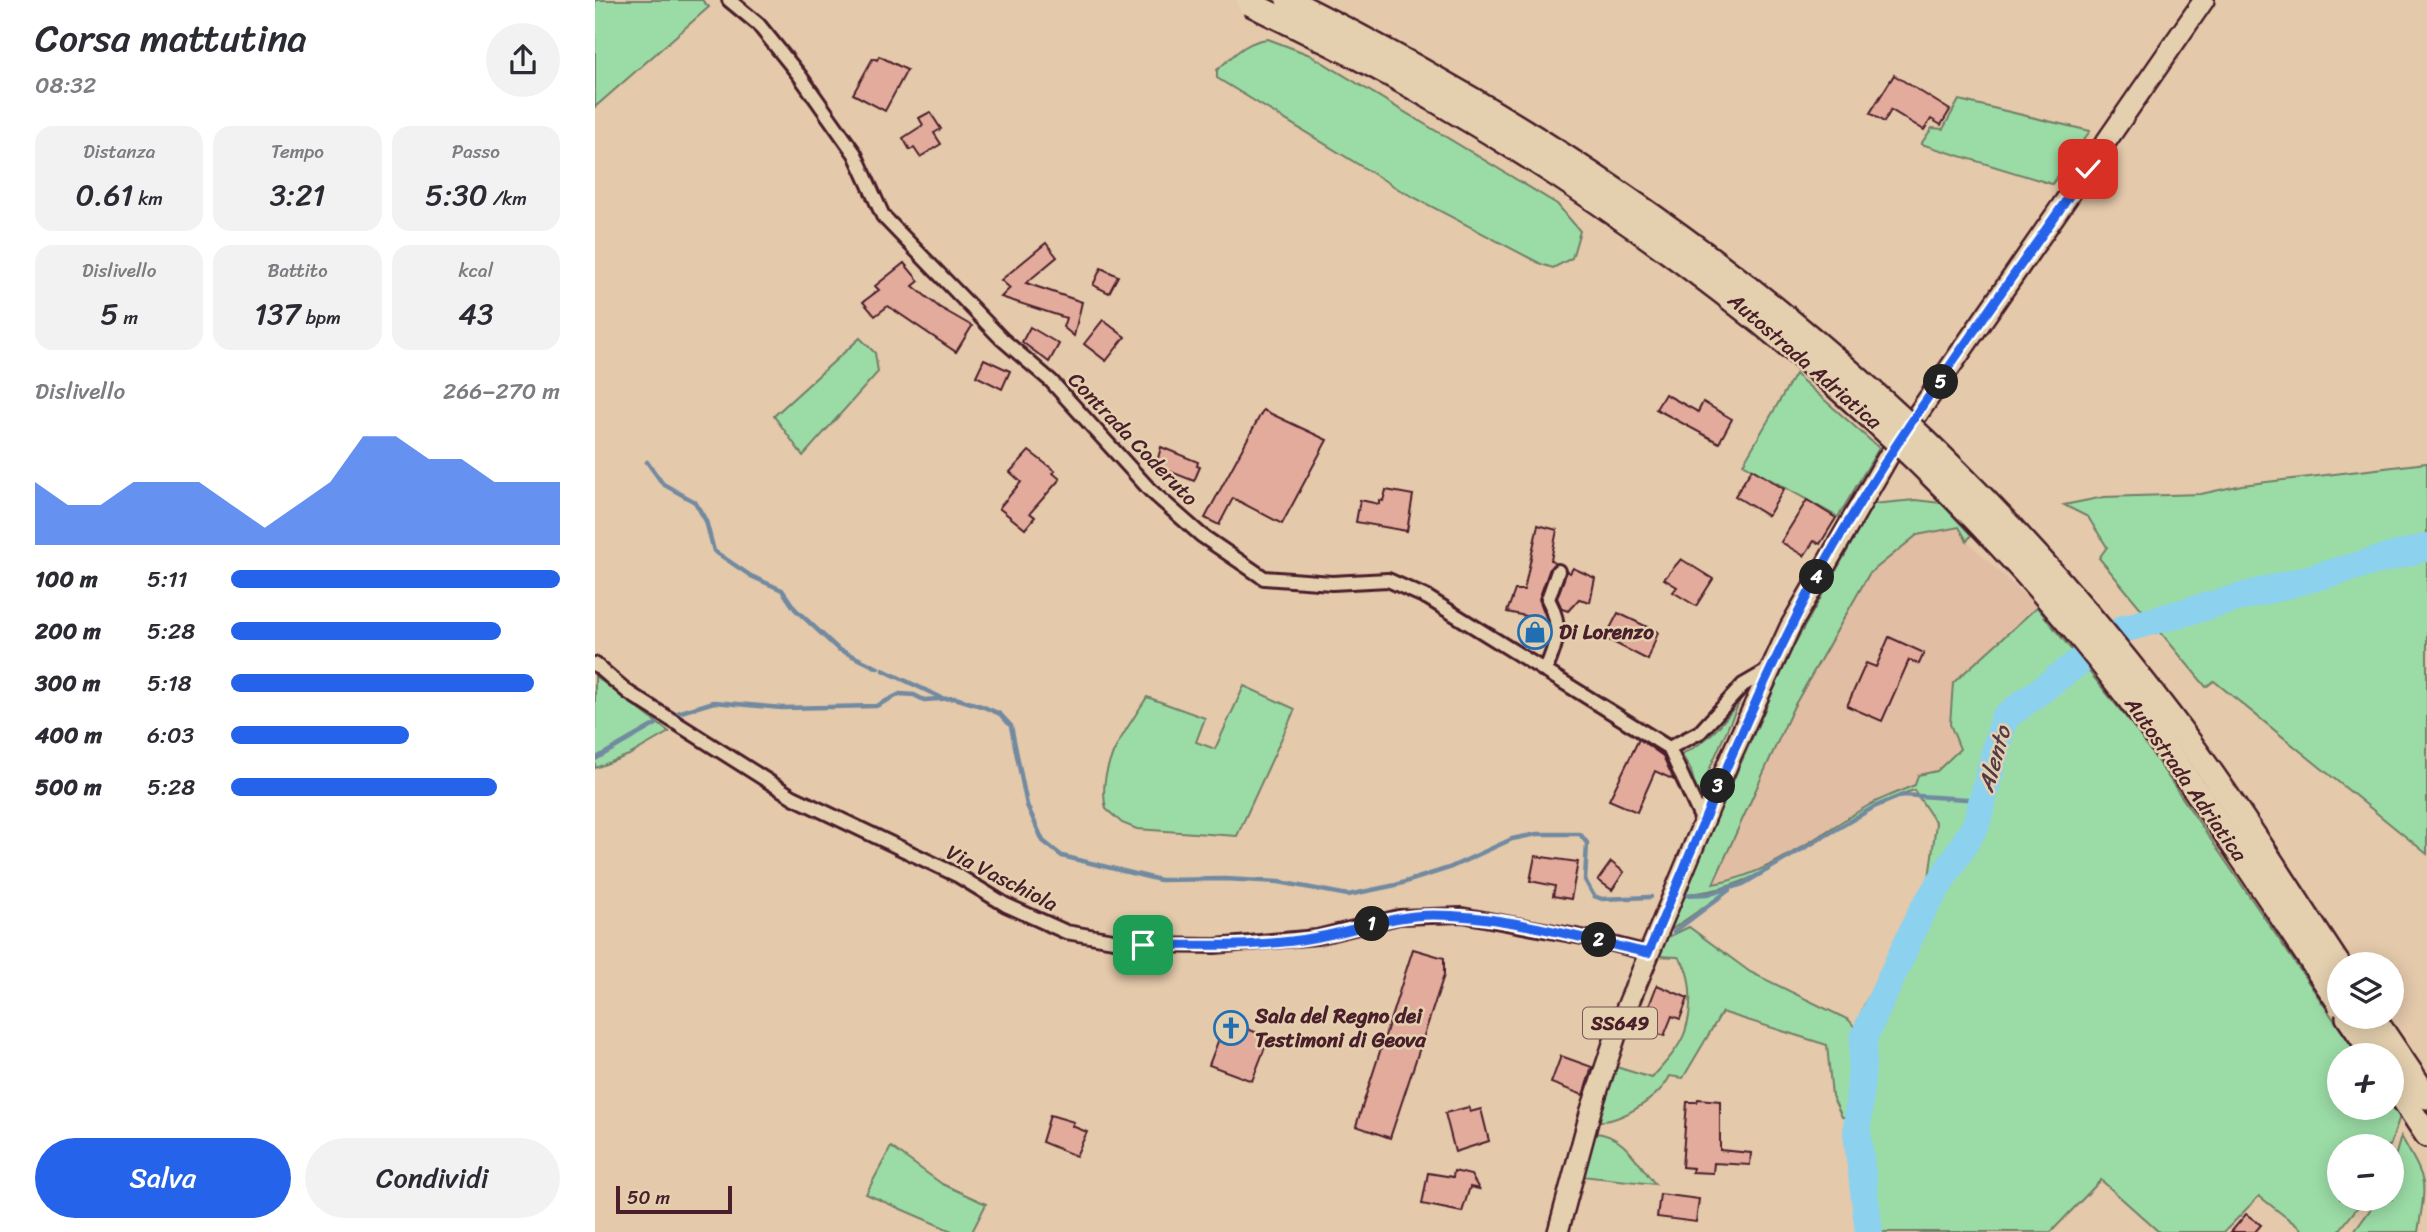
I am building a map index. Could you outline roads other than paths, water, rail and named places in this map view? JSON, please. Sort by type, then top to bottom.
[{"type":"highway","name":"Autostrada Adriatica","points":[[1289,0],[1446,82],[1609,184],[1759,293],[1915,429],[2011,528],[2124,659],[2191,744],[2330,952]]},
{"type":"highway","name":"Autostrada Adriatica","points":[[1245,1],[1436,100],[1602,204],[1760,320],[1903,447],[2032,582],[2110,674],[2174,757],[2327,985]]},
{"type":"highway","points":[[2381,1029],[2427,1097]]},
{"type":"highway","points":[[2404,1100],[2427,1135]]},
{"type":"main road","name":"SS649","points":[[1559,1232],[1604,1066],[1648,953],[1770,670],[1824,565],[1888,457],[2204,0]]},
{"type":"street","name":"Contrada Coderuto","points":[[729,0],[758,23],[800,76],[855,155],[883,216],[1002,339],[1051,381],[1150,490],[1201,534],[1265,578],[1332,583],[1388,580],[1428,598],[1669,748]]},
{"type":"street","points":[[1545,671],[1558,639],[1558,622],[1548,599],[1558,571]]},
{"type":"street","name":"Via Vaschiola","points":[[595,664],[629,693],[793,797],[957,876],[1006,905],[1066,932],[1143,945],[1215,946],[1317,937],[1399,917],[1462,915],[1593,939],[1648,953]]},
{"type":"street","points":[[1703,822],[1669,748],[1700,732],[1743,685],[1770,670]]},
{"type":"waterway","points":[[647,462],[663,484],[695,502],[706,521],[714,551],[751,576],[782,590],[795,609],[838,649],[878,668]]},
{"type":"waterway","name":"Alento","points":[[1869,1232],[1857,1132],[1864,1037],[1920,915],[1976,825],[2004,718],[2123,629],[2427,547]]},
{"type":"waterway","points":[[883,670],[942,698]]},
{"type":"waterway","points":[[671,715],[714,702],[782,708],[876,706],[900,694],[914,695],[924,700],[955,698],[984,707],[1000,714],[1011,726],[1027,805],[1043,841],[1062,856],[1160,880],[1279,882],[1348,895],[1396,885],[1449,868],[1512,839],[1537,834],[1580,834],[1587,843],[1585,880],[1594,896],[1602,899],[1651,897]]},
{"type":"waterway","points":[[595,759],[656,724]]},
{"type":"waterway","points":[[1683,895],[1709,894],[1743,884],[1874,807],[1903,795],[1982,800]]},
{"type":"waterway","points":[[1674,932],[1729,890]]},
{"type":"place","name":"Di Lorenzo","points":[[1535,632]]},
{"type":"place","name":"Sala del Regno dei Testimoni di Geova","points":[[1231,1028]]}]
